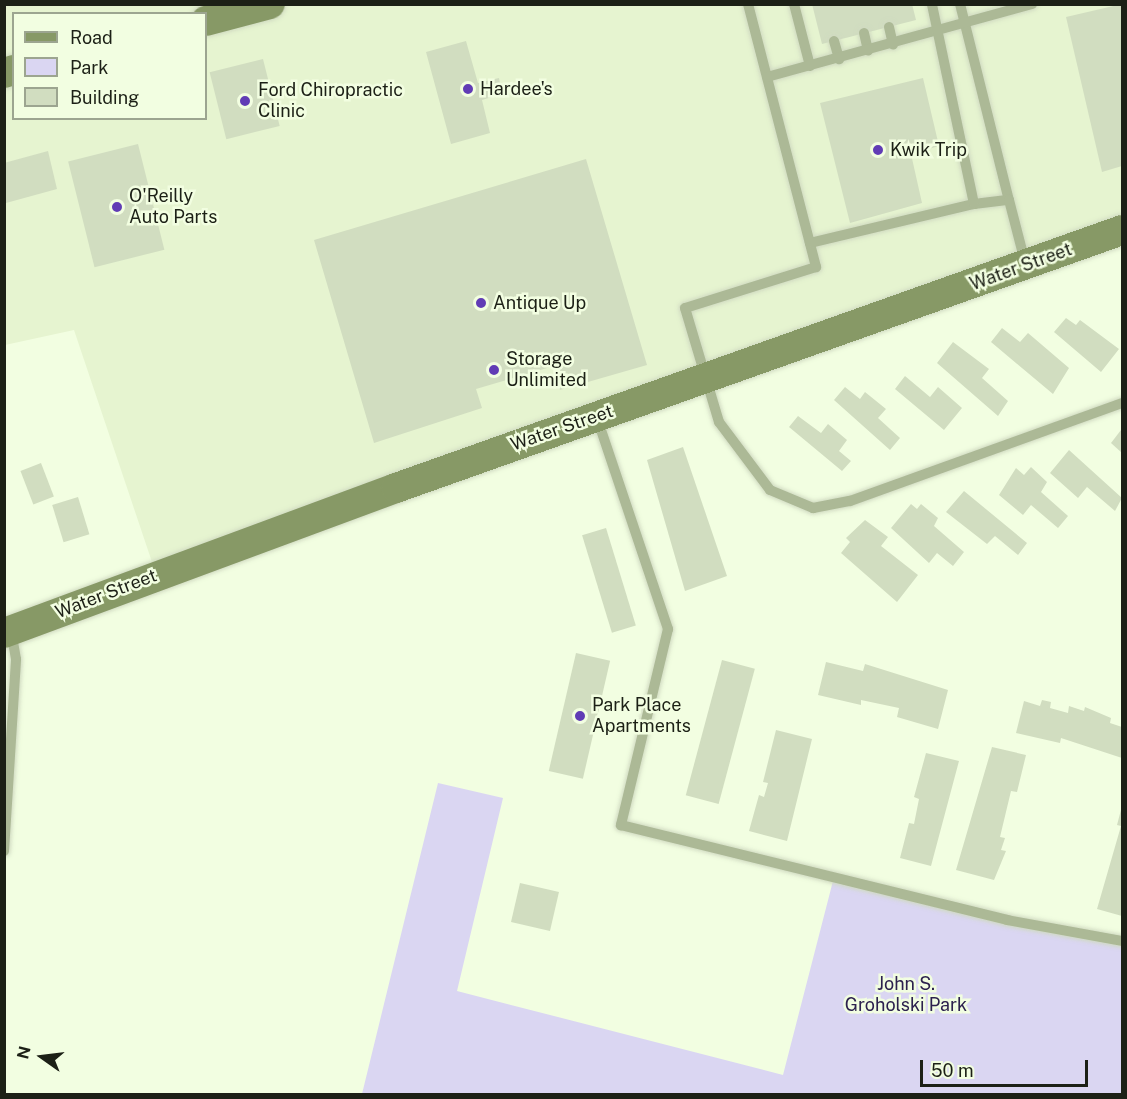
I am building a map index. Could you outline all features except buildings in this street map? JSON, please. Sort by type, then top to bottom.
[{"type":"street","points":[[207,21],[270,4]]},
{"type":"street","name":"Water Street","points":[[8,632],[596,416],[708,379],[1122,230]]},
{"type":"lane","points":[[748,4],[816,267],[685,309],[708,379],[719,422],[770,490],[813,508],[850,501],[1122,403]]},
{"type":"lane","points":[[794,4],[810,66]]},
{"type":"lane","points":[[932,4],[974,204]]},
{"type":"lane","points":[[960,4],[1025,265]]},
{"type":"lane","points":[[767,77],[893,45],[936,29],[1032,4]]},
{"type":"lane","points":[[889,27],[893,45]]},
{"type":"lane","points":[[864,33],[868,51]]},
{"type":"lane","points":[[834,41],[839,59]]},
{"type":"lane","points":[[810,243],[974,204],[1009,200]]},
{"type":"lane","points":[[596,416],[668,629],[621,825],[1007,920],[1122,941]]},
{"type":"lane","points":[[4,851],[16,659],[8,632]]},
{"type":"shaded area","points":[[4,5],[1122,5],[1122,230],[156,574],[74,330],[5,345]]},
{"type":"green space","name":"John S. Groholski Park","points":[[438,783],[503,798],[457,991],[783,1075],[834,877],[1122,946],[1122,1094],[362,1094]]},
{"type":"place","name":"Hardee's","points":[[468,89]]},
{"type":"place","name":"Ford Chiropractic Clinic","points":[[245,101]]},
{"type":"place","name":"Kwik Trip","points":[[878,150]]},
{"type":"place","name":"O'Reilly Auto Parts","points":[[117,207]]},
{"type":"place","name":"Antique Up","points":[[481,303]]},
{"type":"place","name":"Storage Unlimited","points":[[494,370]]},
{"type":"place","name":"Park Place Apartments","points":[[580,716]]}]
